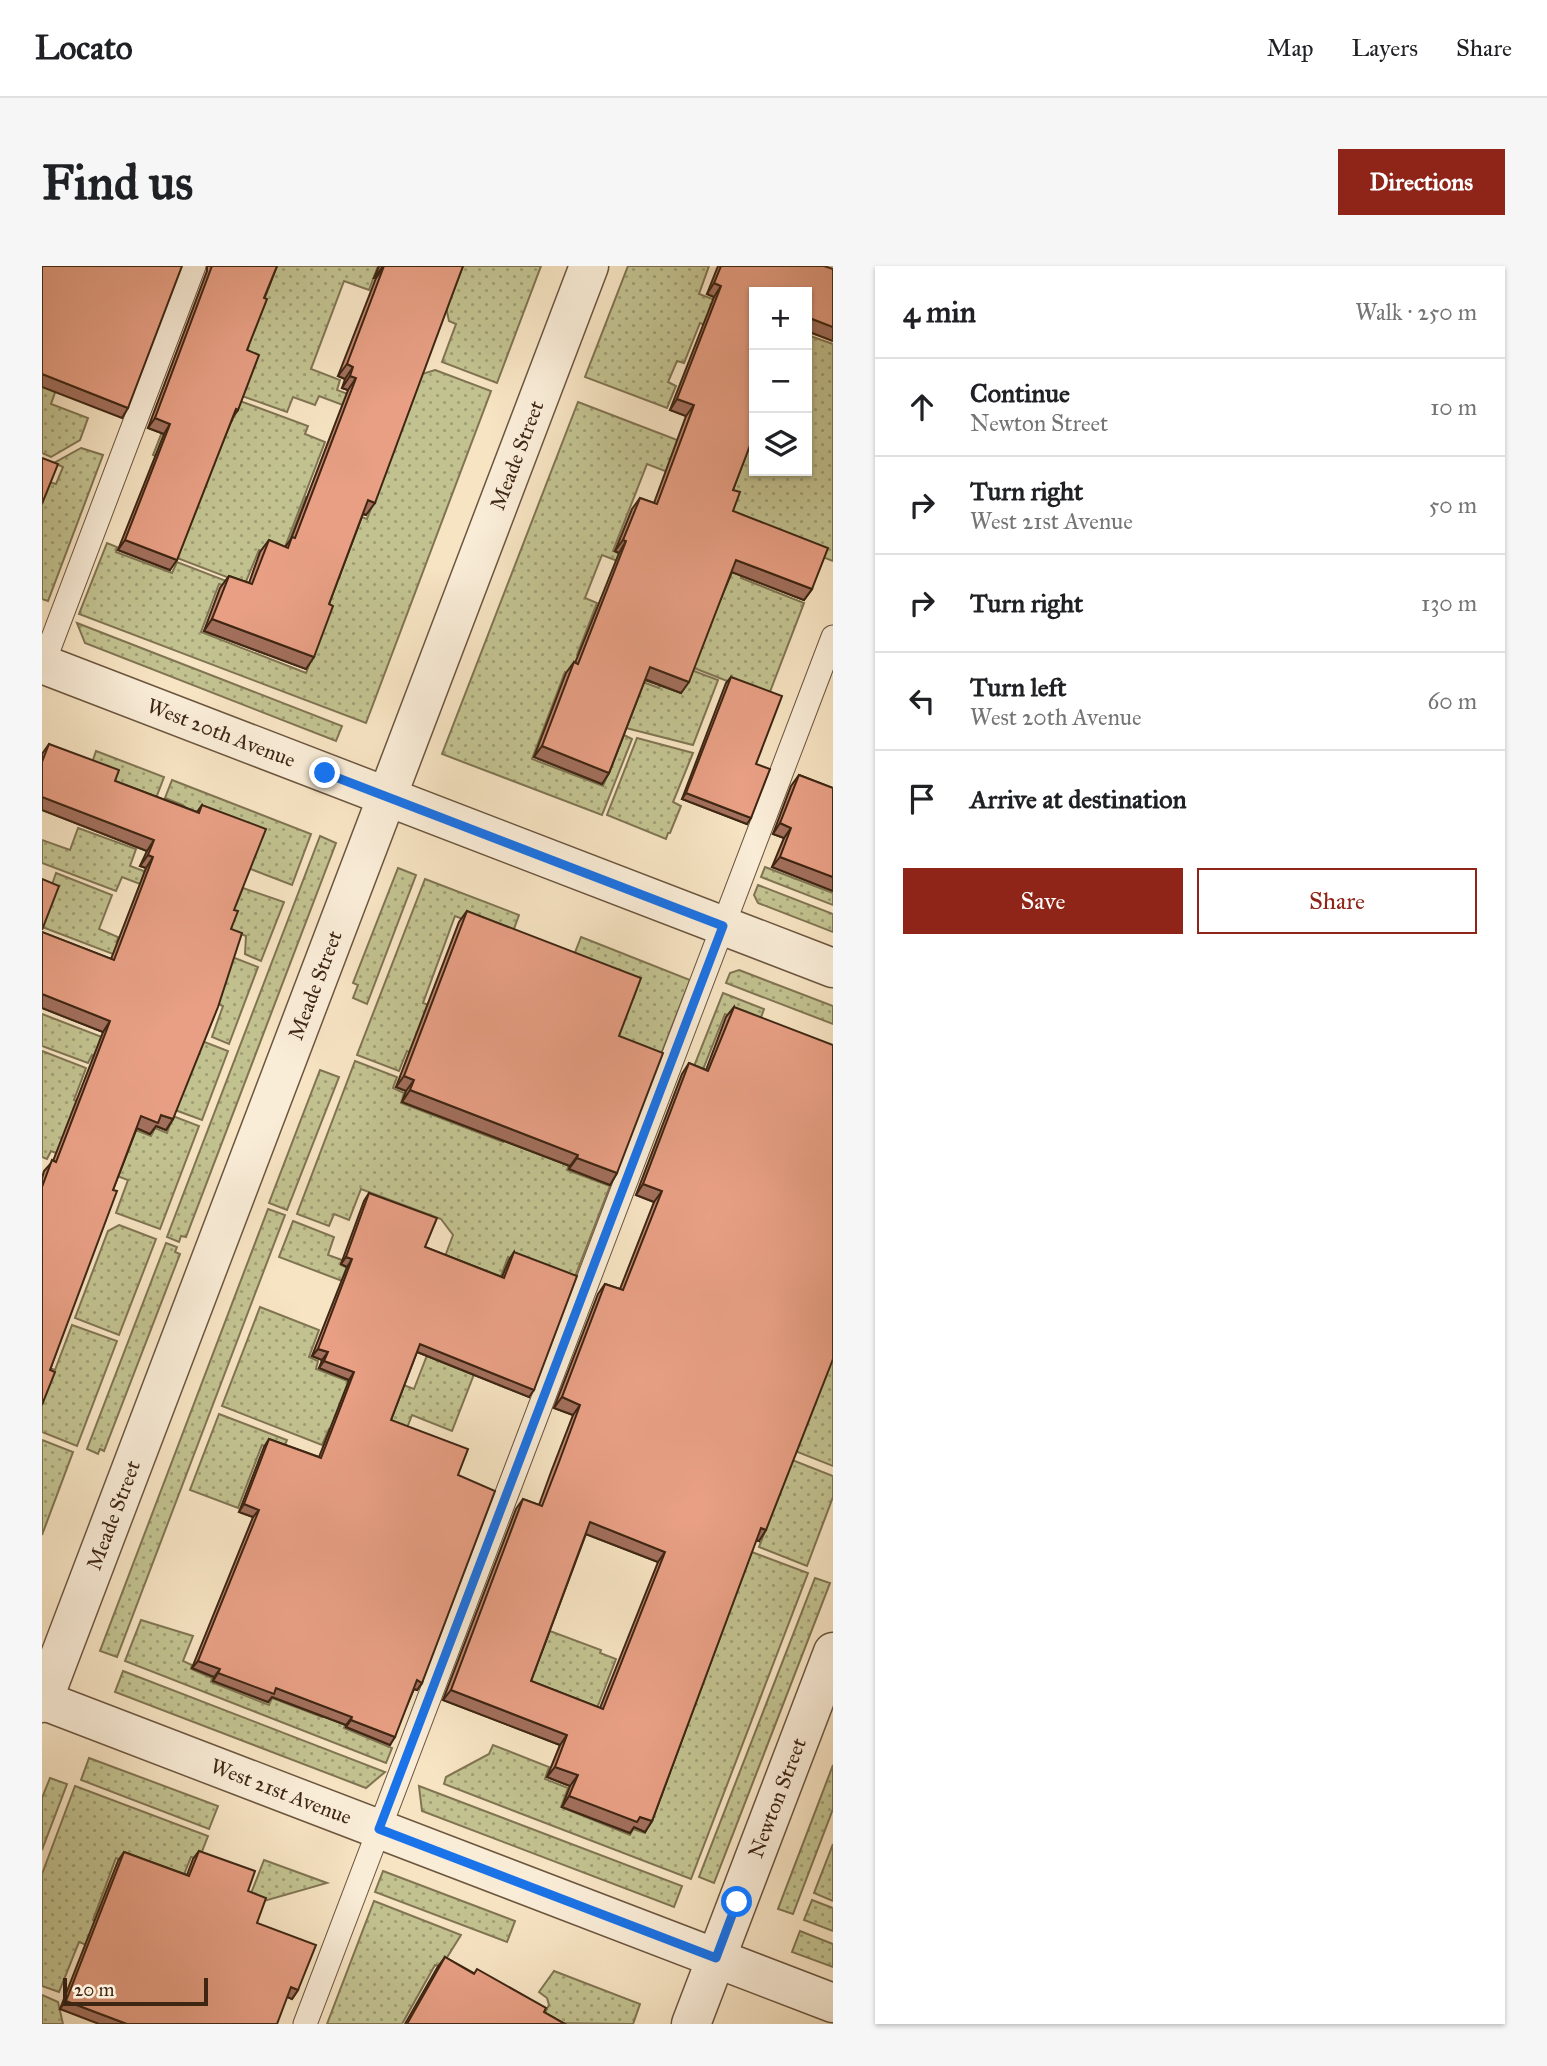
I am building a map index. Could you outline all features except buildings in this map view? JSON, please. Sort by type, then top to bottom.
[{"type":"street","name":"Meade Street","points":[[42,1701],[589,266]]},
{"type":"street","name":"West 20th Avenue","points":[[42,665],[833,968]]},
{"type":"street","name":"Newton Street","points":[[691,2024],[833,1652]]},
{"type":"street","name":"West 21st Avenue","points":[[42,1701],[833,2003]]},
{"type":"lane","points":[[42,665],[194,266]]},
{"type":"lane","points":[[305,2024],[833,637]]},
{"type":"green space","points":[[277,266],[378,266],[369,290],[344,281],[311,369],[340,380],[337,390],[400,414],[396,425],[319,396],[315,405],[293,397],[287,412],[242,396],[243,356]]},
{"type":"green space","points":[[462,266],[541,266],[497,383],[442,362],[456,324],[449,321],[446,307]]},
{"type":"green space","points":[[628,266],[709,266],[699,294],[744,311],[734,336],[700,323],[684,363],[677,361],[668,382],[676,386],[667,408],[585,377]]},
{"type":"green space","points":[[812,293],[824,297],[812,330]]},
{"type":"green space","points":[[812,337],[833,344],[833,561],[728,521],[721,497],[749,443],[749,476],[812,476]]},
{"type":"green space","points":[[63,370],[51,404],[88,418],[80,440],[51,457],[42,453],[42,372]]},
{"type":"green space","points":[[435,370],[491,391],[366,723],[79,614],[107,543],[117,547],[116,552],[172,573],[177,562],[242,587],[240,592],[219,584],[201,632],[306,673],[328,617],[287,547],[306,497],[367,519],[422,374]]},
{"type":"green space","points":[[175,399],[232,421],[240,401],[308,426],[305,434],[325,442],[285,547],[278,558],[259,550],[245,584],[177,558],[209,476],[153,455]]},
{"type":"green space","points":[[578,402],[732,461],[720,492],[647,464],[613,551],[686,580],[683,586],[602,555],[585,598],[597,603],[577,655],[581,658],[574,676],[565,672],[532,759],[603,786],[624,735],[632,739],[602,815],[442,754]]},
{"type":"green space","points":[[81,448],[103,455],[48,601],[42,599],[42,499],[49,482],[56,484],[63,467],[54,463]]},
{"type":"green space","points":[[709,530],[757,534],[741,578],[804,603],[768,697],[694,668]]},
{"type":"green space","points":[[77,623],[342,726],[336,741],[85,643]]},
{"type":"green space","points":[[670,662],[718,680],[693,745],[626,728],[632,678],[659,688]]},
{"type":"green space","points":[[637,738],[693,753],[673,802],[681,806],[666,839],[607,815]]},
{"type":"green space","points":[[96,751],[164,777],[138,846],[94,830],[113,781],[89,772]]},
{"type":"green space","points":[[172,780],[311,834],[292,885],[248,868],[183,805],[165,798]]},
{"type":"green space","points":[[78,828],[136,849],[130,866],[236,905],[243,888],[284,902],[261,961],[245,954],[246,936],[228,929],[232,919],[122,877],[116,891],[42,863],[42,840],[70,850]]},
{"type":"green space","points":[[320,836],[336,843],[186,1237],[181,1236],[179,1242],[167,1237]]},
{"type":"green space","points":[[765,867],[833,893],[833,905],[761,877]]},
{"type":"green space","points":[[398,868],[416,875],[367,1004],[353,998],[358,985],[353,983]]},
{"type":"green space","points":[[56,873],[112,895],[99,929],[118,937],[117,942],[210,977],[232,957],[258,967],[229,1044],[212,1037],[223,1006],[147,977],[150,968],[42,927]]},
{"type":"green space","points":[[425,879],[519,915],[511,937],[455,916],[423,1003],[643,1088],[450,1067],[407,1051],[399,1071],[357,1055]]},
{"type":"green space","points":[[758,885],[833,914],[833,932],[758,903],[754,895]]},
{"type":"green space","points":[[581,937],[690,980],[658,1062],[637,1065],[571,963]]},
{"type":"green space","points":[[739,970],[833,1006],[833,1024],[726,983],[730,973]]},
{"type":"green space","points":[[723,993],[764,1009],[760,1020],[747,1023],[725,1014],[698,1082],[689,1079]]},
{"type":"green space","points":[[42,1014],[112,1041],[202,1041],[228,1051],[202,1120],[175,1110],[106,1060],[92,1055],[88,1063],[42,1046]]},
{"type":"green space","points":[[42,1051],[86,1068],[74,1100],[88,1105],[86,1111],[151,1136],[155,1128],[167,1133],[173,1116],[199,1126],[160,1229],[116,1213],[128,1180],[51,1151],[47,1159],[42,1157]]},
{"type":"green space","points":[[355,1061],[397,1077],[393,1088],[404,1093],[401,1103],[503,1142],[514,1115],[578,1140],[567,1170],[610,1186],[573,1282],[508,1257],[497,1287],[437,1278],[453,1235],[441,1219],[361,1189],[349,1220],[334,1214],[329,1226],[297,1214]]},
{"type":"green space","points":[[320,1070],[339,1077],[287,1210],[269,1203]]},
{"type":"green space","points":[[268,1209],[285,1215],[117,1657],[100,1651]]},
{"type":"green space","points":[[293,1221],[334,1237],[328,1255],[342,1260],[341,1265],[400,1288],[395,1301],[279,1257]]},
{"type":"green space","points":[[119,1225],[156,1239],[119,1335],[75,1318],[108,1231]]},
{"type":"green space","points":[[166,1243],[177,1247],[175,1252],[180,1254],[104,1451],[100,1449],[98,1454],[87,1449]]},
{"type":"green space","points":[[260,1307],[319,1330],[309,1357],[318,1361],[316,1369],[384,1395],[390,1380],[414,1389],[436,1332],[483,1351],[452,1431],[412,1415],[405,1433],[387,1451],[329,1429],[322,1445],[222,1406]]},
{"type":"green space","points":[[72,1325],[117,1341],[77,1446],[42,1432],[42,1365],[55,1370]]},
{"type":"green space","points":[[833,1360],[833,1466],[790,1449]]},
{"type":"green space","points":[[219,1414],[287,1440],[282,1452],[262,1445],[238,1508],[190,1490]]},
{"type":"green space","points":[[42,1440],[73,1452],[42,1535]]},
{"type":"green space","points":[[787,1458],[833,1476],[833,1497],[807,1566],[759,1547],[789,1468]]},
{"type":"green space","points":[[749,1551],[808,1573],[691,1879],[444,1784],[446,1777],[489,1754],[493,1745],[549,1767],[545,1779],[568,1788],[561,1807],[630,1835],[633,1829],[645,1833]]},
{"type":"green space","points":[[815,1578],[830,1583],[714,1883],[699,1877]]},
{"type":"green space","points":[[141,1620],[193,1636],[183,1661],[192,1665],[191,1669],[212,1678],[211,1682],[269,1705],[272,1698],[322,1717],[326,1709],[348,1717],[344,1728],[392,1748],[386,1763],[125,1661]]},
{"type":"green space","points":[[480,1631],[541,1654],[550,1631],[601,1650],[600,1653],[616,1659],[594,1716],[567,1725]]},
{"type":"green space","points":[[123,1671],[385,1772],[366,1788],[115,1692]]},
{"type":"green space","points":[[89,1758],[218,1806],[209,1829],[81,1780]]},
{"type":"green space","points":[[833,1765],[833,1809],[793,1914],[778,1909]]},
{"type":"green space","points":[[50,1778],[67,1784],[42,1850],[42,1798]]},
{"type":"green space","points":[[75,1786],[208,1836],[199,1859],[191,1857],[181,1882],[116,1858],[93,1920],[204,1989],[79,1942],[59,1992],[42,1986],[42,1874]]},
{"type":"green space","points":[[419,1786],[682,1886],[674,1907],[422,1811]]},
{"type":"green space","points":[[833,1844],[833,1901],[814,1893]]},
{"type":"green space","points":[[264,1860],[327,1883],[264,1901],[250,1896]]},
{"type":"green space","points":[[383,1871],[515,1921],[507,1942],[375,1892]]},
{"type":"green space","points":[[812,1900],[833,1908],[833,1931],[804,1920]]},
{"type":"green space","points":[[374,1901],[461,1935],[441,1967],[435,1965],[402,2024],[327,2024]]},
{"type":"green space","points":[[800,1931],[833,1944],[833,1967],[792,1952]]},
{"type":"green space","points":[[554,1971],[640,2004],[633,2024],[540,2023],[549,2005],[547,1998],[539,1992]]},
{"type":"green space","points":[[42,1995],[58,2002],[63,2024],[42,2024]]},
{"type":"route","points":[[325,773],[723,926],[379,1829],[716,1958],[737,1902]]}]
